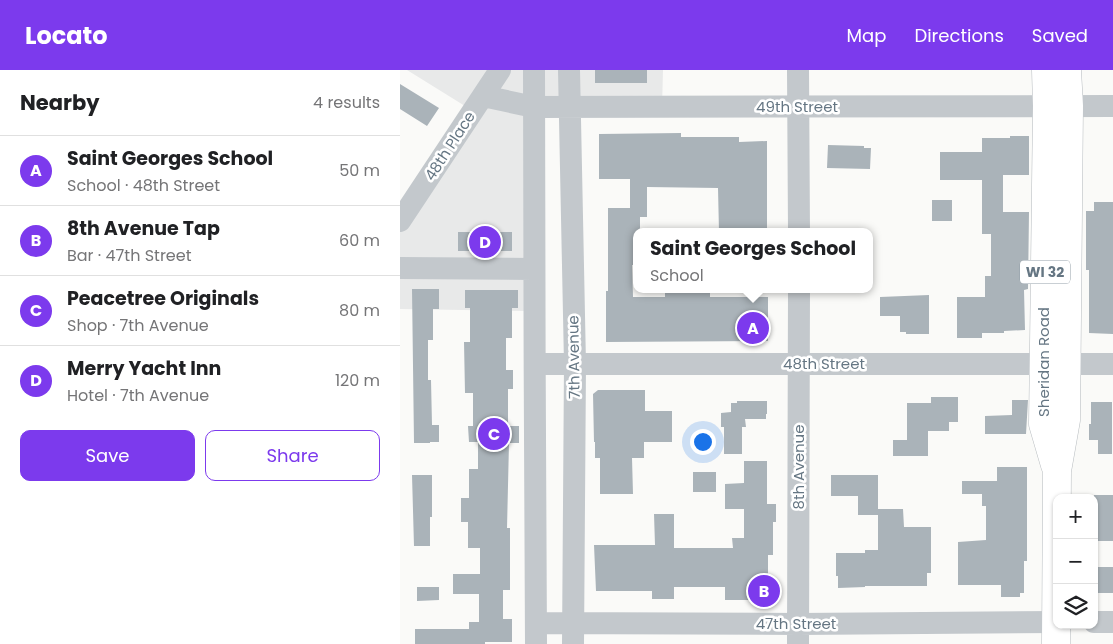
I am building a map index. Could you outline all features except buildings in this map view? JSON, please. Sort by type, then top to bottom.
[{"type":"main road","name":"Sheridan Road","points":[[1046,70],[1058,106]]},
{"type":"main road","name":"Sheridan Road","points":[[1056,584],[1057,471],[1043,424],[1055,365],[1058,106],[1067,70]]},
{"type":"street","name":"48th Place","points":[[400,221],[500,70]]},
{"type":"street","points":[[534,70],[533,269],[536,634]]},
{"type":"street","name":"7th Avenue","points":[[570,70],[575,364],[573,634]]},
{"type":"street","points":[[798,70],[799,228]]},
{"type":"street","name":"49th Street","points":[[483,96],[534,107],[570,108],[1113,106]]},
{"type":"street","points":[[400,268],[533,269]]},
{"type":"street","name":"8th Avenue","points":[[798,634],[799,293]]},
{"type":"street","name":"48th Street","points":[[535,364],[1113,364]]},
{"type":"street","points":[[1098,622],[1113,622]]},
{"type":"street","name":"47th Street","points":[[536,634],[798,634],[1056,629]]},
{"type":"shaded area","points":[[407,70],[663,70],[662,108],[534,108],[528,311],[400,309],[400,221],[473,111]]},
{"type":"place","name":"Merry Yacht Inn","points":[[485,242]]},
{"type":"place","name":"Saint Georges School","points":[[753,328]]},
{"type":"place","name":"Peacetree Originals","points":[[494,434]]},
{"type":"place","name":"8th Avenue Tap","points":[[764,591]]}]
